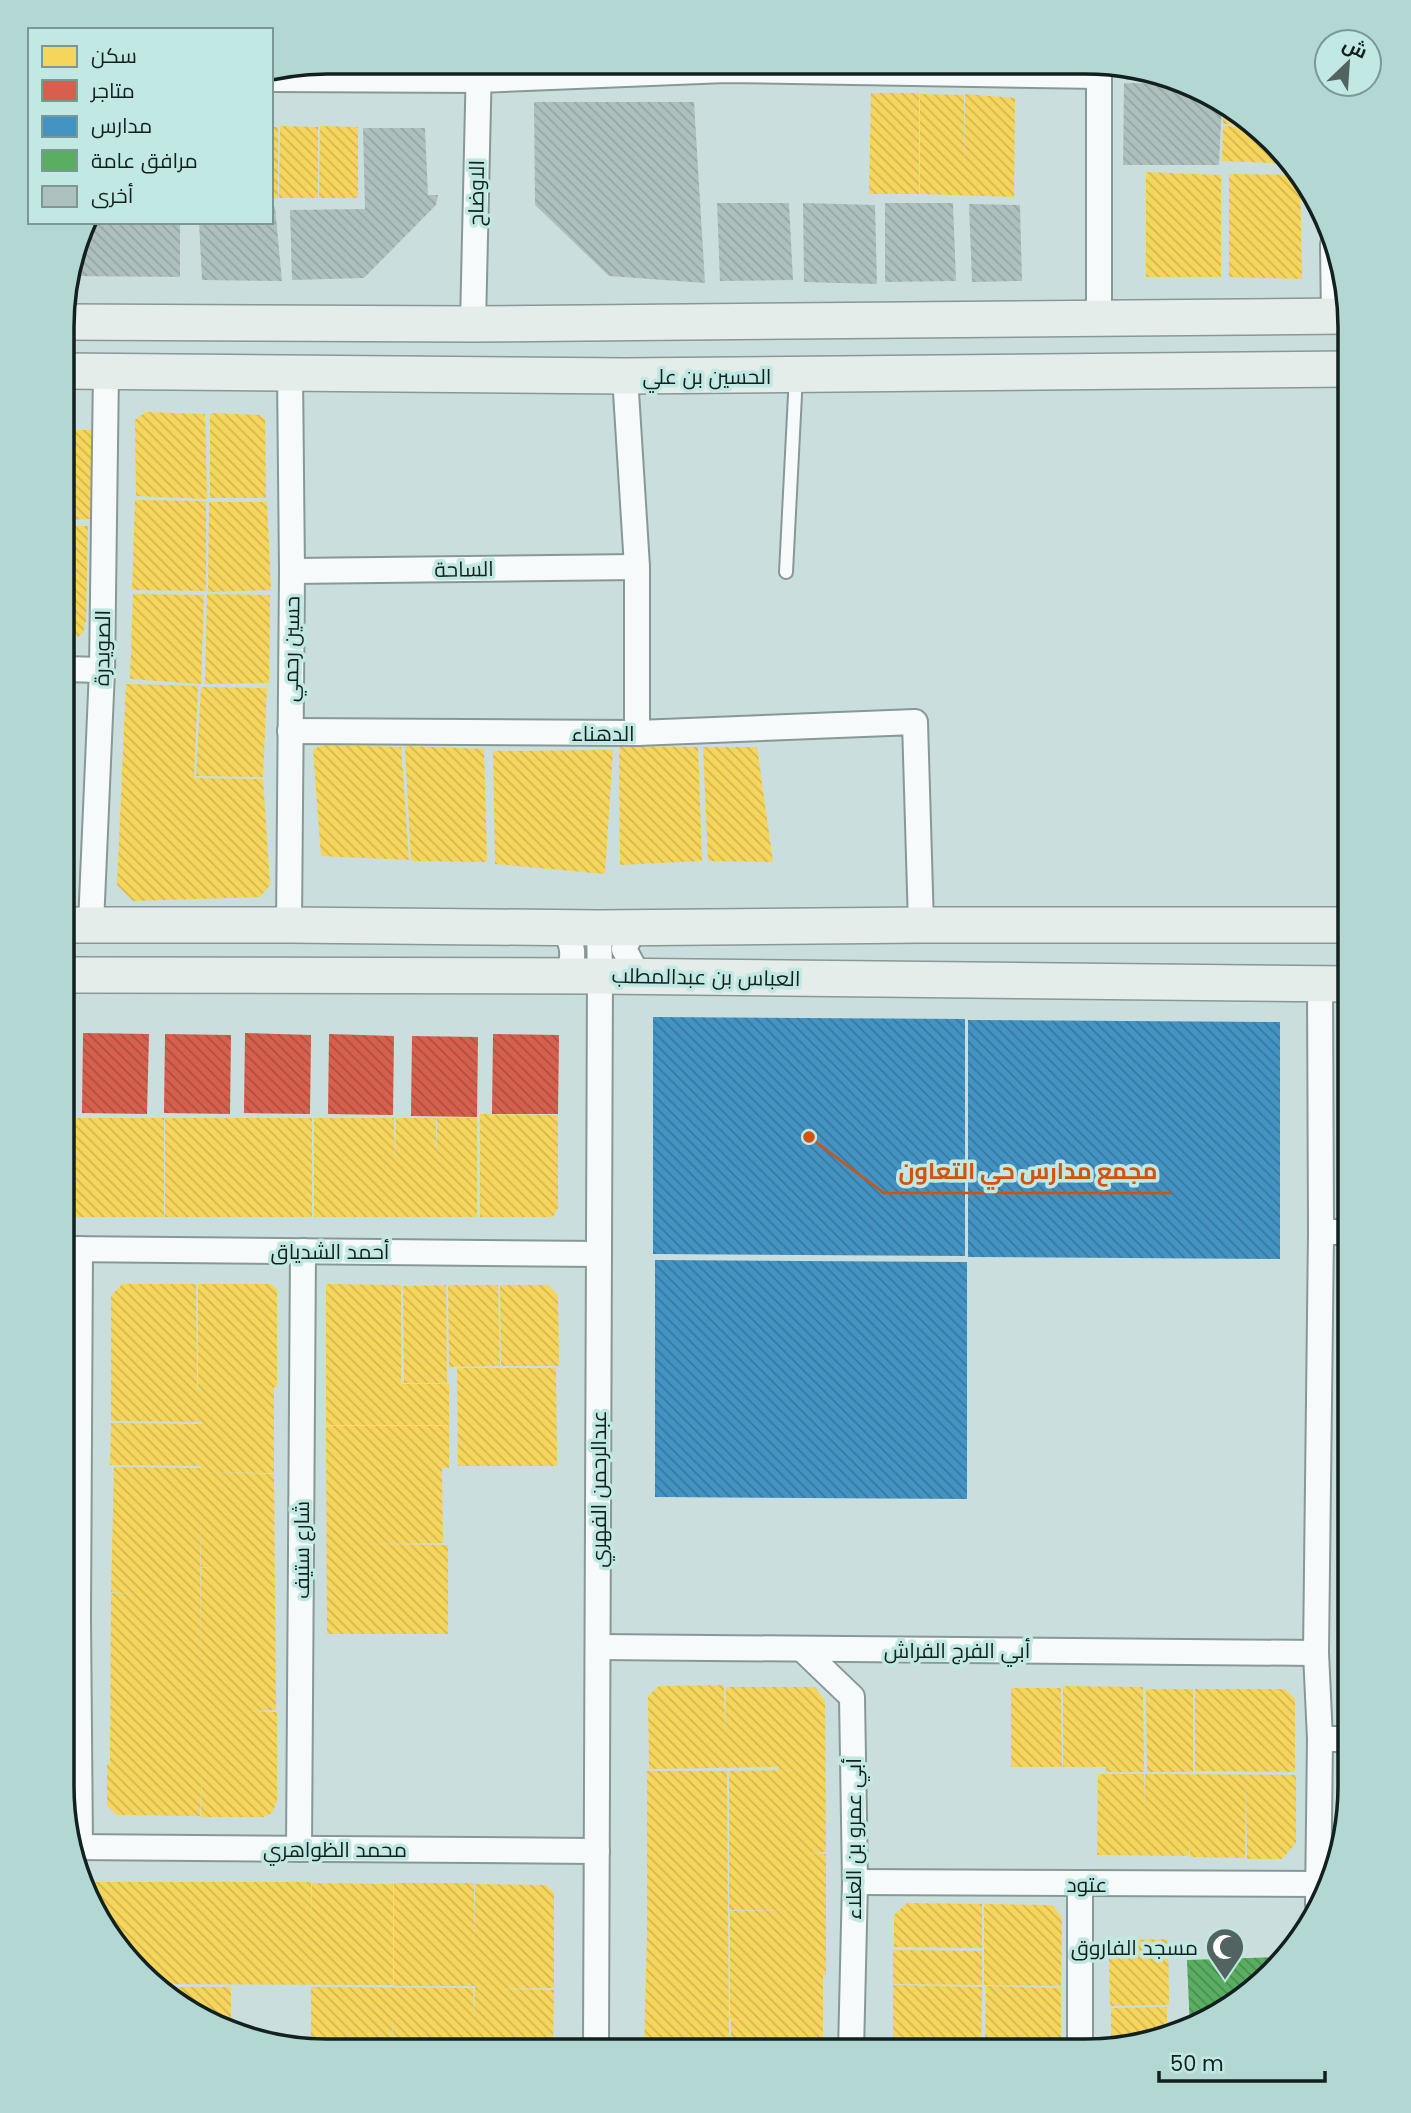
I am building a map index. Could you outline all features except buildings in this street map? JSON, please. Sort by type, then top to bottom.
[{"type":"street","points":[[273,79],[401,74]]},
{"type":"street","name":"الاوضاح","points":[[473,324],[479,74]]},
{"type":"street","points":[[1099,74],[1099,318]]},
{"type":"street","points":[[74,322],[473,324],[1337,316]]},
{"type":"street","name":"الحسين بن علي","points":[[74,371],[625,376],[1338,369]]},
{"type":"street","name":"الصويدرة","points":[[77,925],[102,670],[106,371]]},
{"type":"street","name":"حسين رحمي","points":[[289,925],[292,570],[290,373]]},
{"type":"street","points":[[625,376],[637,567],[637,733]]},
{"type":"street","name":"الساحة","points":[[292,570],[637,567]]},
{"type":"street","points":[[74,669],[102,670]]},
{"type":"street","name":"الدهناء","points":[[290,731],[637,733],[915,722],[921,925]]},
{"type":"street","points":[[77,925],[563,928],[1338,925]]},
{"type":"street","points":[[563,928],[572,942],[574,961],[584,976]]},
{"type":"street","name":"عبدالرحمن الفهري","points":[[596,2039],[599,1254],[584,976],[599,928]]},
{"type":"street","points":[[639,977],[624,949],[630,937],[641,928]]},
{"type":"street","name":"العباس بن عبدالمطلب","points":[[74,975],[584,976],[1335,984]]},
{"type":"street","points":[[1318,1883],[1320,1739],[1316,1653],[1321,1232],[1335,984]]},
{"type":"street","points":[[1321,1232],[1338,1232]]},
{"type":"street","name":"أحمد الشدياق","points":[[74,1249],[599,1254]]},
{"type":"street","name":"شارع ستيف","points":[[299,1849],[303,1251]]},
{"type":"street","name":"أبي الفرج الفراش","points":[[598,1647],[1316,1653]]},
{"type":"street","name":"أبي عمرو بن العلاء","points":[[802,1649],[852,1697],[855,1882],[851,2039]]},
{"type":"street","points":[[1320,1739],[1338,1739]]},
{"type":"street","points":[[74,1748],[76,1822]]},
{"type":"street","name":"محمد الظواهري","points":[[81,1847],[597,1851]]},
{"type":"street","name":"عتود","points":[[855,1882],[1080,1884],[1313,1894]]},
{"type":"street","points":[[1080,1884],[1080,2039]]},
{"type":"lane","points":[[786,572],[796,375]]},
{"type":"place","name":"مجمع مدارس حي التعاون","points":[[809,1137]]},
{"type":"place","name":"مسجد الفاروق","points":[[1225,1981]]}]
